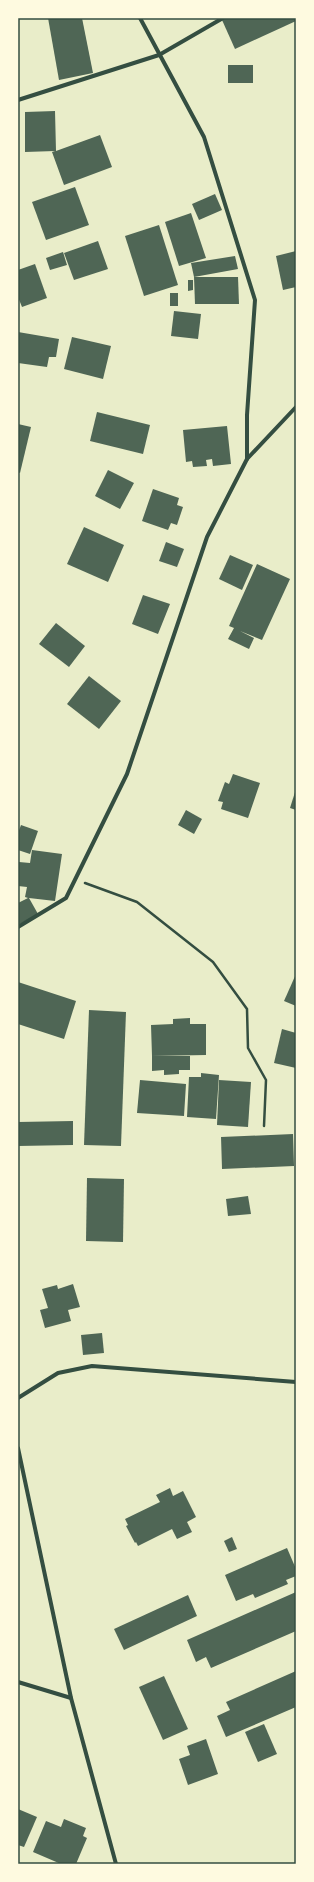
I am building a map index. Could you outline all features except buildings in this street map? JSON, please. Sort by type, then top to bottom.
[{"type":"street","points":[[140,18],[204,136],[255,300],[247,415],[246,459]]},
{"type":"street","points":[[18,100],[159,55],[223,18]]},
{"type":"street","points":[[18,926],[66,898],[127,774],[207,537],[246,459],[296,407]]},
{"type":"street","points":[[18,1398],[58,1373],[92,1366],[296,1382]]},
{"type":"street","points":[[18,1448],[71,1698],[116,1864]]},
{"type":"street","points":[[18,1682],[71,1698]]},
{"type":"path","points":[[75,879],[137,902],[213,962],[247,1009],[248,1048],[266,1080],[264,1126]]}]
